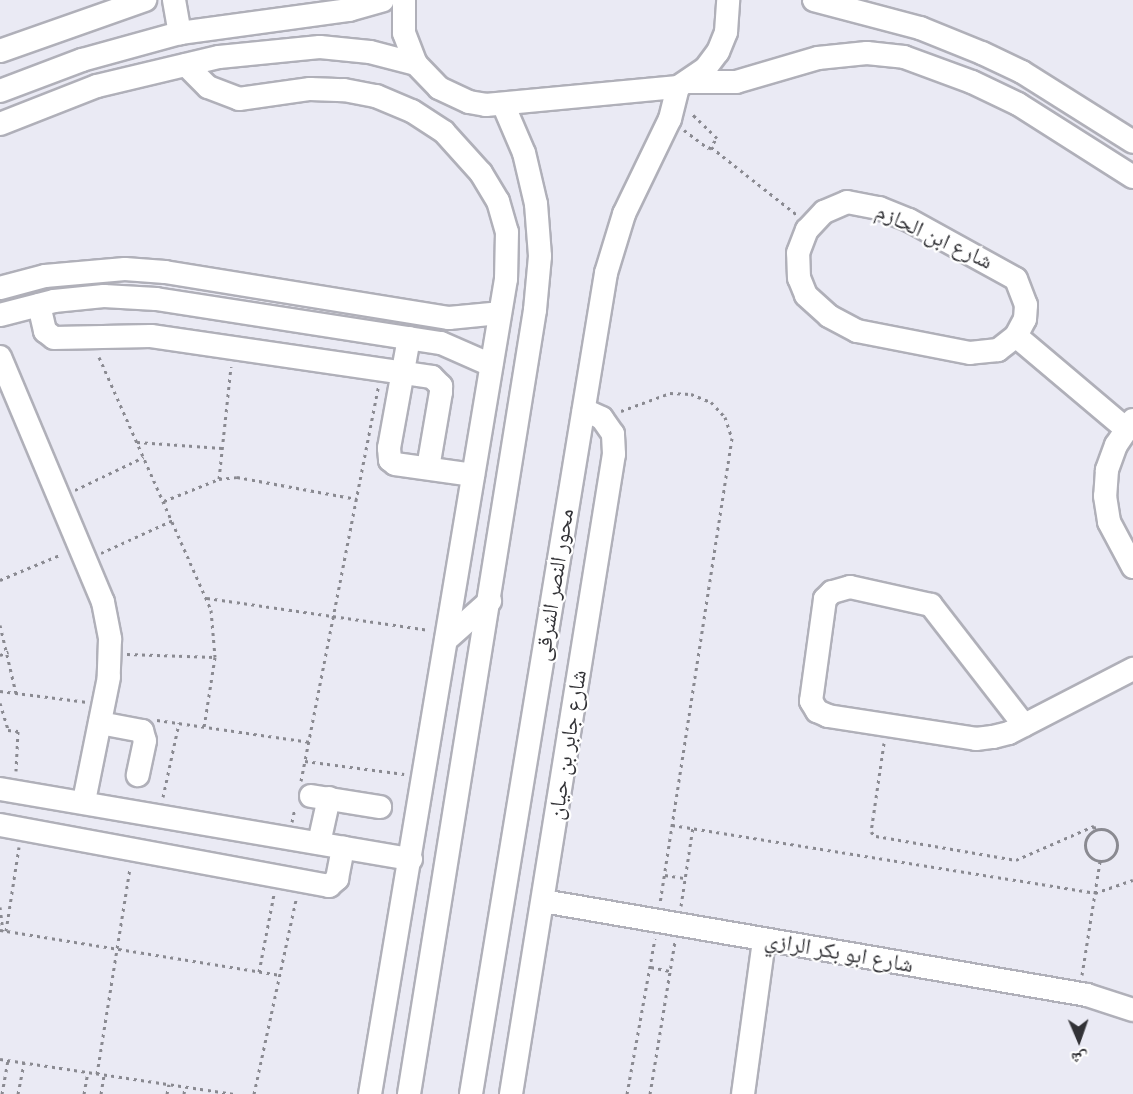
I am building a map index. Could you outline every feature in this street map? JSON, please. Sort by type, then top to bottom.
[{"type":"street","points":[[0,51],[145,0]]},
{"type":"street","points":[[174,0],[180,33]]},
{"type":"street","points":[[0,91],[82,60],[180,33],[339,11],[383,0]]},
{"type":"street","points":[[404,0],[404,33],[416,64],[439,88],[454,97],[470,102],[503,104],[678,97],[818,58],[867,53],[904,57],[963,78],[1018,104],[1133,177]]},
{"type":"street","points":[[814,0],[920,28],[982,53],[1022,72],[1133,142]]},
{"type":"street","points":[[678,97],[718,52],[732,4]]},
{"type":"street","points":[[339,11],[342,49]]},
{"type":"street","points":[[0,124],[97,86],[186,65],[295,48],[342,49],[416,64]]},
{"type":"street","points":[[186,65],[208,87],[228,97],[250,99],[310,89],[360,92],[412,111],[444,132],[481,172],[503,216],[508,264],[411,859],[370,1094]]},
{"type":"street","name":"محور النصر الشرقى","points":[[472,1091],[593,414],[606,273],[618,234],[678,97]]},
{"type":"street","points":[[409,1094],[535,310],[540,256],[536,204],[524,153],[503,104]]},
{"type":"street","name":"شارع ابن الحازم","points":[[847,202],[879,208],[1001,268],[1016,279],[1026,305],[1025,319],[1017,336],[998,350],[970,353],[856,331],[829,316],[806,295],[799,278],[798,253],[811,226],[824,212],[847,202]]},
{"type":"street","points":[[0,288],[45,276],[125,270],[165,272],[449,318],[500,313]]},
{"type":"street","points":[[0,315],[39,305],[104,296],[248,313],[409,338],[450,346],[491,365]]},
{"type":"street","points":[[39,305],[49,336],[150,336],[432,377],[441,386],[428,468]]},
{"type":"street","points":[[238,347],[248,313]]},
{"type":"street","points":[[1017,336],[1130,424],[1107,470],[1105,496],[1124,534],[1133,567]]},
{"type":"street","points":[[409,338],[392,371],[388,454],[395,464],[473,475]]},
{"type":"street","points":[[0,357],[103,602],[110,653],[84,801]]},
{"type":"street","name":"شارع جابر بن حيان","points":[[511,1094],[612,476],[613,434],[593,414]]},
{"type":"street","points":[[1024,725],[937,610],[923,603],[841,588],[825,599],[811,701],[822,714],[976,738],[1009,733],[1133,669]]},
{"type":"street","points":[[447,637],[490,601]]},
{"type":"street","points":[[101,714],[142,731],[144,741],[138,775]]},
{"type":"street","points":[[7,789],[411,859]]},
{"type":"street","points":[[319,843],[309,795],[380,807]]},
{"type":"street","points":[[140,849],[157,814]]},
{"type":"street","points":[[11,826],[300,881],[334,884],[343,848]]},
{"type":"street","name":"شارع ابو بكر الرازي","points":[[543,901],[1080,994],[1133,1010]]},
{"type":"street","points":[[743,1094],[764,940]]},
{"type":"street","points":[[389,989],[418,1039]]},
{"type":"street","points":[[472,1091],[511,1094]]},
{"type":"path","points":[[678,97],[717,137],[711,147]]},
{"type":"path","points":[[678,97],[708,148],[711,147],[811,226]]},
{"type":"path","points":[[90,336],[207,598],[214,632],[215,657],[204,726]]},
{"type":"path","points":[[219,478],[238,347]]},
{"type":"path","points":[[289,838],[309,795],[305,761],[357,498],[392,371]]},
{"type":"path","points":[[593,414],[670,393],[691,394],[711,402],[725,417],[732,438],[664,875],[670,971],[650,1094]]},
{"type":"path","points":[[137,442],[222,448]]},
{"type":"path","points":[[59,497],[144,457]]},
{"type":"path","points":[[164,501],[219,478],[237,477],[357,498]]},
{"type":"path","points":[[0,579],[83,553],[173,520]]},
{"type":"path","points":[[207,598],[447,637]]},
{"type":"path","points":[[0,625],[16,693]]},
{"type":"path","points":[[0,655],[8,652]]},
{"type":"path","points":[[110,653],[215,657]]},
{"type":"path","points":[[0,691],[101,714]]},
{"type":"path","points":[[0,703],[8,730],[18,731],[7,789]]},
{"type":"path","points":[[146,718],[309,742]]},
{"type":"path","points":[[157,814],[179,723]]},
{"type":"path","points":[[887,725],[871,832],[874,836],[1016,860],[1094,826],[1095,830]]},
{"type":"path","points":[[305,761],[424,777]]},
{"type":"path","points":[[672,825],[1095,893],[1133,879]]},
{"type":"path","points":[[3,931],[11,826]]},
{"type":"path","points":[[627,1094],[651,967],[685,878],[693,827]]},
{"type":"path","points":[[1095,830],[1108,830],[1117,846],[1112,858],[1100,861],[1085,850],[1086,838],[1095,830]]},
{"type":"path","points":[[97,1074],[117,949],[140,849]]},
{"type":"path","points":[[1080,994],[1100,861]]},
{"type":"path","points":[[664,875],[685,878]]},
{"type":"path","points":[[259,972],[278,876]]},
{"type":"path","points":[[254,1094],[300,881]]},
{"type":"path","points":[[0,907],[3,931]]},
{"type":"path","points":[[3,931],[279,975]]},
{"type":"path","points":[[651,967],[670,971]]},
{"type":"path","points":[[0,1059],[234,1094]]},
{"type":"path","points":[[2,1094],[8,1060]]},
{"type":"path","points":[[18,1094],[24,1063]]},
{"type":"path","points":[[84,1094],[88,1072]]},
{"type":"path","points":[[101,1094],[104,1075]]},
{"type":"path","points":[[167,1094],[169,1084]]},
{"type":"path","points":[[184,1094],[185,1087]]}]
